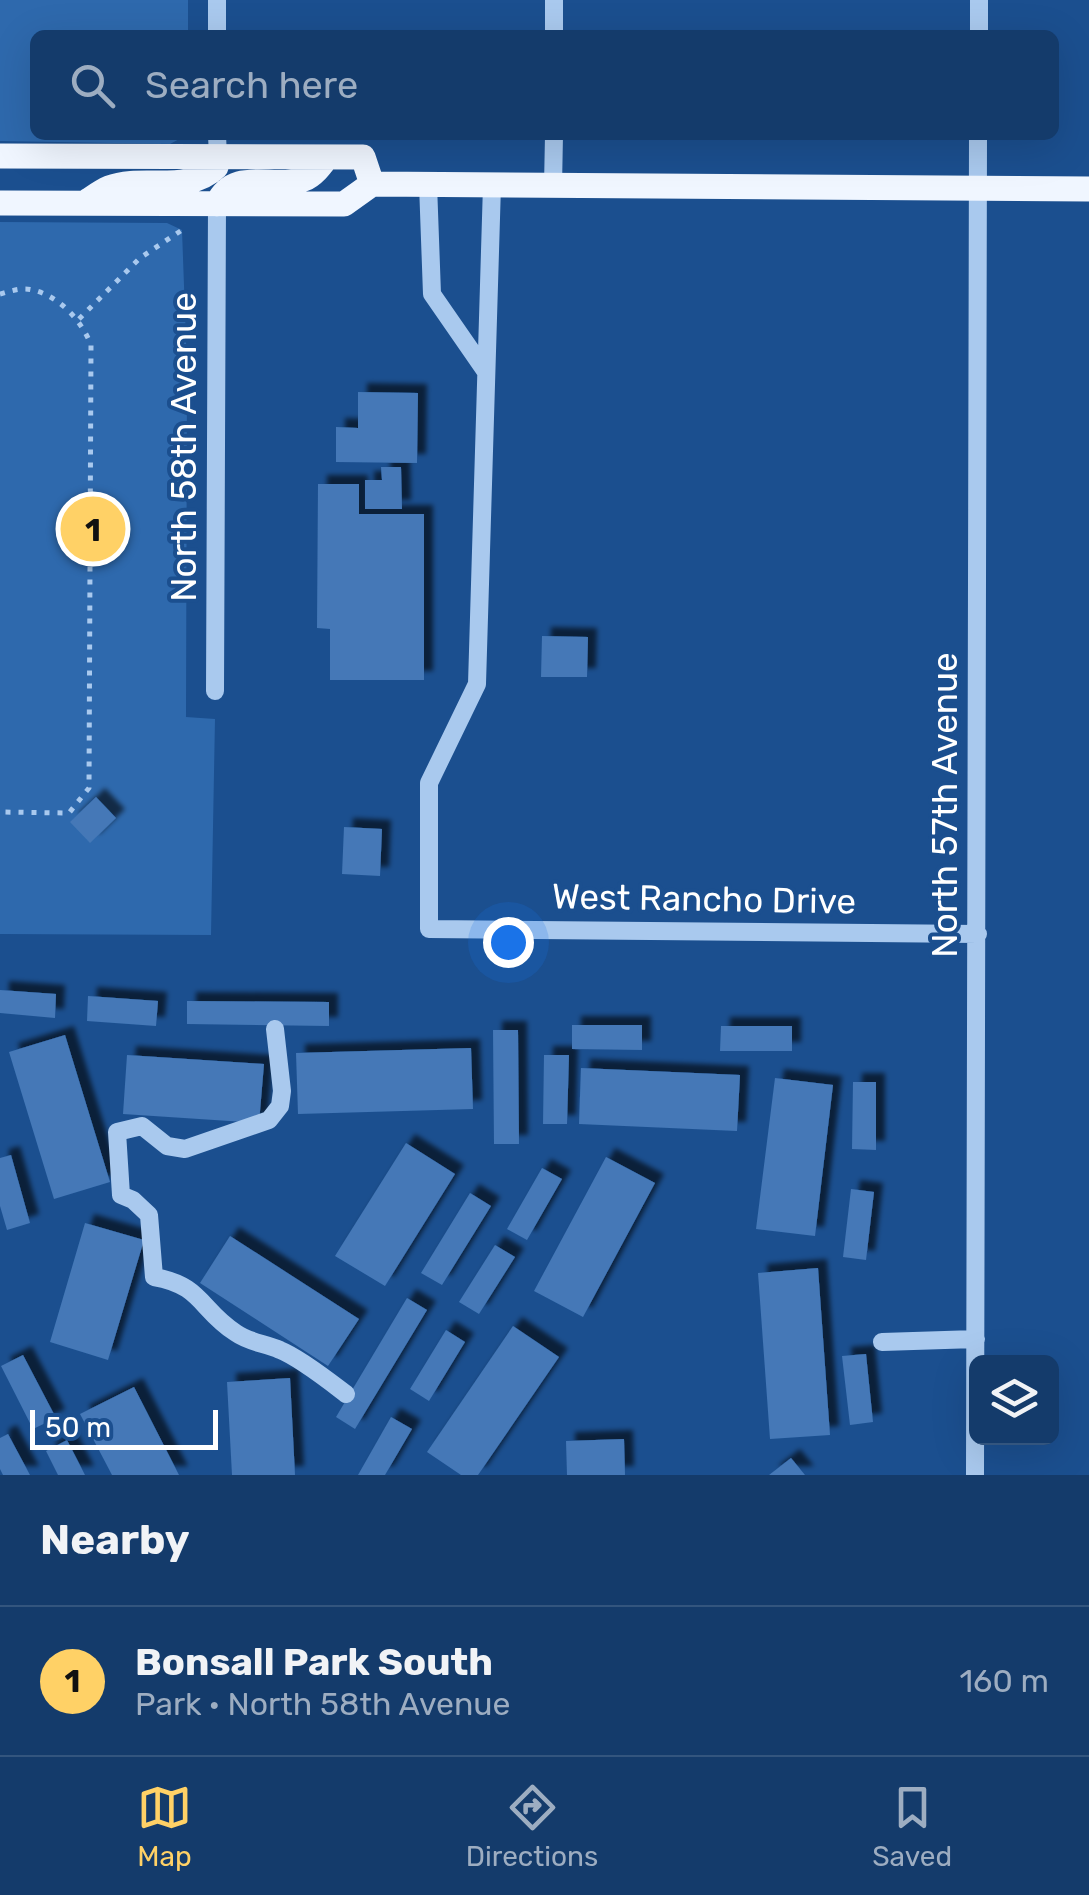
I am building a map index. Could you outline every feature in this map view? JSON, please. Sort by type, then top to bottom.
[{"type":"main road","points":[[86,203],[108,188],[126,184],[199,178],[216,166],[217,146]]},
{"type":"main road","points":[[0,156],[217,146],[363,157],[372,184]]},
{"type":"main road","points":[[217,204],[223,192],[234,185],[302,180],[327,157]]},
{"type":"main road","points":[[0,203],[344,204],[372,184],[1089,189]]},
{"type":"street","points":[[217,30],[218,0]]},
{"type":"street","points":[[554,0],[554,30]]},
{"type":"street","points":[[978,30],[979,0]]},
{"type":"street","points":[[553,186],[554,140]]},
{"type":"street","name":"North 57th Avenue","points":[[975,1475],[978,140]]},
{"type":"street","points":[[428,184],[432,294],[487,373]]},
{"type":"street","points":[[487,373],[492,185]]},
{"type":"street","name":"North 58th Avenue","points":[[215,691],[217,204]]},
{"type":"street","name":"West Rancho Drive","points":[[487,373],[477,684],[429,783],[429,928],[978,934]]},
{"type":"street","points":[[275,1028],[282,1091],[280,1106],[270,1120],[185,1149],[167,1146],[142,1126],[116,1132],[121,1194],[148,1215],[154,1277],[180,1282],[198,1294],[214,1319],[239,1336],[281,1350],[346,1394]]},
{"type":"street","points":[[882,1342],[976,1340]]},
{"type":"path","points":[[78,320],[140,258],[182,230]]},
{"type":"path","points":[[0,294],[21,288],[36,290],[78,320],[91,345],[89,788],[68,813],[0,812]]},
{"type":"shaded area","points":[[0,0],[188,0],[188,30],[30,30],[30,140],[177,140],[170,144],[0,141]]},
{"type":"shaded area","points":[[0,222],[167,223],[182,230],[187,369],[186,717],[215,719],[211,935],[0,934]]},
{"type":"building","points":[[358,392],[418,393],[417,463],[336,462],[336,427],[358,428]]},
{"type":"building","points":[[381,467],[401,467],[402,509],[365,509],[365,480],[382,480]]},
{"type":"building","points":[[318,484],[359,484],[359,514],[424,514],[424,680],[330,680],[330,629],[317,628]]},
{"type":"building","points":[[542,636],[588,637],[587,677],[541,677]]},
{"type":"building","points":[[96,797],[116,818],[90,843],[70,822]]},
{"type":"building","points":[[344,827],[382,829],[380,876],[342,874]]},
{"type":"building","points":[[0,990],[56,994],[55,1018],[0,1013]]},
{"type":"building","points":[[88,996],[158,1001],[156,1026],[87,1021]]},
{"type":"building","points":[[187,1001],[329,1002],[329,1026],[187,1024]]},
{"type":"building","points":[[572,1025],[642,1025],[642,1050],[572,1049]]},
{"type":"building","points":[[721,1026],[792,1026],[792,1051],[720,1051]]},
{"type":"building","points":[[493,1030],[518,1030],[519,1144],[494,1144]]},
{"type":"building","points":[[65,1035],[110,1182],[54,1199],[9,1052]]},
{"type":"building","points":[[471,1048],[473,1109],[298,1114],[296,1053]]},
{"type":"building","points":[[127,1055],[264,1064],[259,1123],[123,1114]]},
{"type":"building","points":[[544,1055],[569,1055],[567,1124],[543,1124]]},
{"type":"building","points":[[581,1068],[740,1075],[737,1131],[579,1124]]},
{"type":"building","points":[[775,1078],[833,1085],[815,1236],[756,1229]]},
{"type":"building","points":[[853,1082],[876,1082],[876,1150],[852,1149]]},
{"type":"building","points":[[406,1143],[455,1174],[385,1286],[335,1256]]},
{"type":"building","points":[[11,1155],[30,1223],[7,1230],[0,1206],[0,1158]]},
{"type":"building","points":[[606,1157],[655,1183],[583,1317],[534,1291]]},
{"type":"building","points":[[542,1168],[562,1179],[527,1240],[507,1229]]},
{"type":"building","points":[[851,1189],[874,1192],[866,1260],[843,1257]]},
{"type":"building","points":[[470,1193],[491,1206],[442,1285],[421,1273]]},
{"type":"building","points":[[85,1223],[144,1240],[108,1360],[50,1342]]},
{"type":"building","points":[[230,1236],[359,1319],[328,1366],[200,1283]]},
{"type":"building","points":[[495,1245],[515,1257],[479,1314],[459,1302]]},
{"type":"building","points":[[818,1268],[830,1435],[770,1439],[758,1273]]},
{"type":"building","points":[[407,1298],[427,1310],[355,1429],[336,1417]]},
{"type":"building","points":[[513,1326],[559,1357],[478,1475],[461,1475],[427,1452]]},
{"type":"building","points":[[446,1330],[465,1342],[429,1401],[410,1389]]},
{"type":"building","points":[[866,1354],[873,1422],[850,1425],[842,1356]]},
{"type":"building","points":[[23,1355],[56,1418],[33,1429],[1,1366]]},
{"type":"building","points":[[290,1378],[295,1475],[232,1475],[227,1382]]},
{"type":"building","points":[[134,1387],[179,1475],[112,1475],[80,1414]]},
{"type":"building","points":[[391,1417],[412,1429],[385,1475],[358,1475]]},
{"type":"building","points":[[8,1434],[30,1475],[3,1475],[0,1438]]},
{"type":"building","points":[[624,1439],[625,1475],[567,1475],[566,1441]]},
{"type":"building","points":[[67,1440],[85,1475],[58,1475],[46,1451]]},
{"type":"building","points":[[791,1458],[805,1475],[769,1475]]},
{"type":"place","name":"Bonsall Park South","points":[[93,529]]}]
